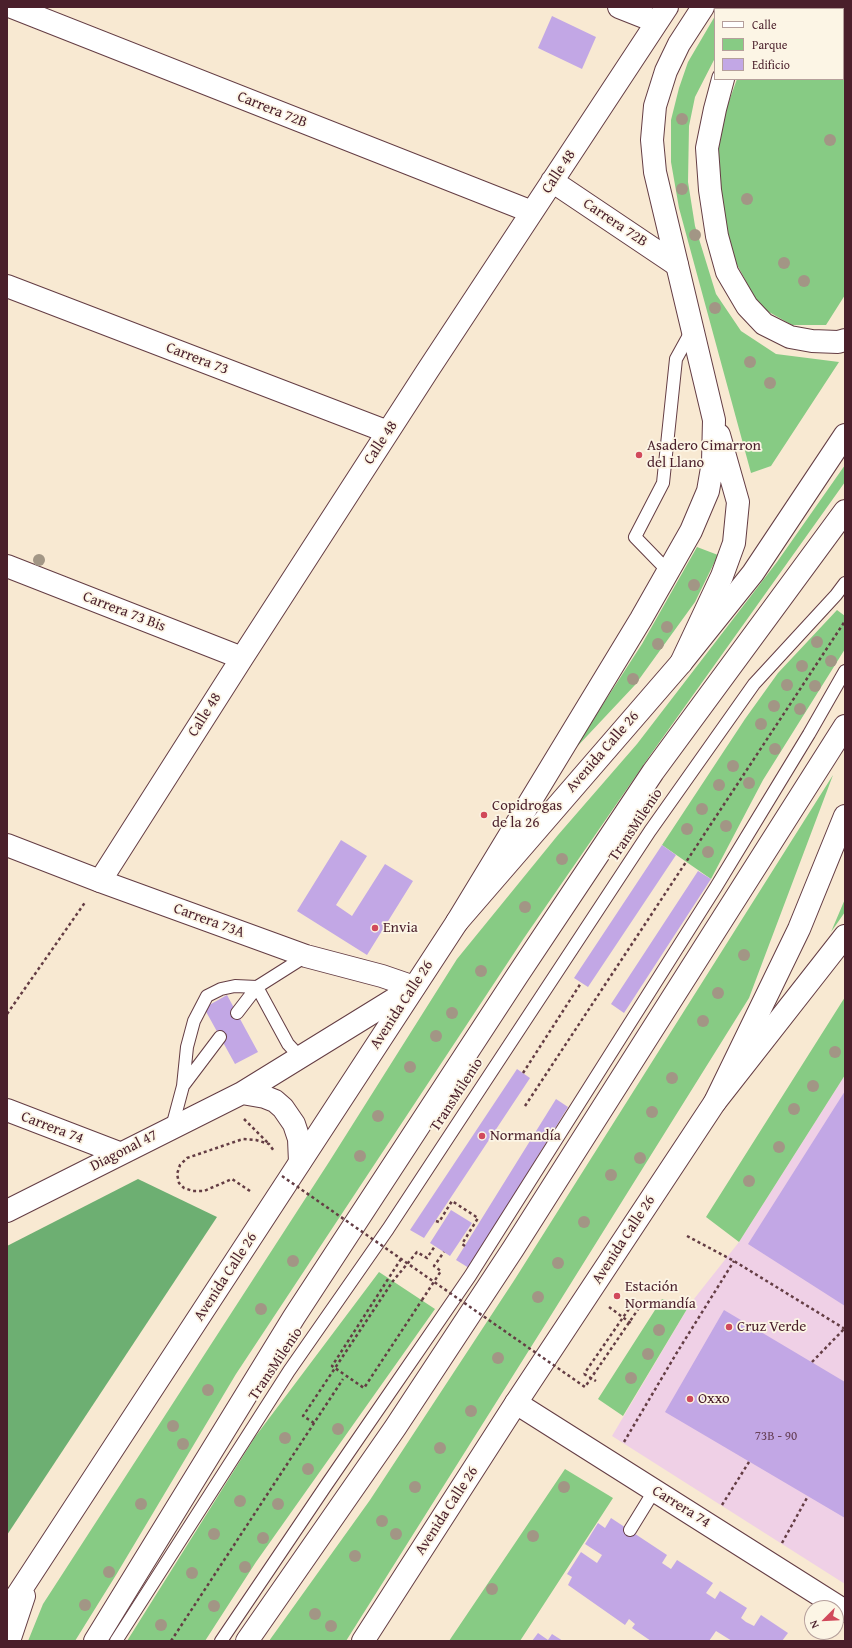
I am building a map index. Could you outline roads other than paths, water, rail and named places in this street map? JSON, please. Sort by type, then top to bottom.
[{"type":"main road","name":"Carrera 72B","points":[[12,7],[532,212]]},
{"type":"main road","points":[[619,7],[662,14]]},
{"type":"main road","points":[[681,662],[722,576],[734,543],[738,502],[714,420],[692,329],[655,172],[652,140],[654,113],[666,71],[679,44],[703,7]]},
{"type":"main road","name":"Calle 48","points":[[100,881],[388,432],[662,14]]},
{"type":"main road","points":[[723,80],[707,148],[710,190],[717,236],[727,272],[747,306],[764,324],[790,337],[812,341],[838,342],[845,340]]},
{"type":"main road","name":"Carrera 72B","points":[[552,181],[677,265]]},
{"type":"main road","name":"Carrera 73","points":[[7,286],[388,432]]},
{"type":"main road","points":[[457,922],[613,666],[691,531],[708,491],[713,462],[714,420]]},
{"type":"main road","name":"Avenida Calle 26","points":[[7,1611],[291,1166],[457,922],[681,662],[754,573],[845,435]]},
{"type":"main road","points":[[95,1641],[294,1317],[653,772],[845,511]]},
{"type":"main road","name":"Carrera 73 Bis","points":[[7,566],[242,658]]},
{"type":"main road","points":[[247,1641],[395,1428],[505,1262],[845,726]]},
{"type":"main road","name":"Avenida Calle 26","points":[[363,1641],[516,1403],[715,1102],[799,929],[845,816]]},
{"type":"main road","name":"Carrera 73A","points":[[7,845],[100,881],[306,956],[382,976],[414,987]]},
{"type":"main road","points":[[715,1102],[845,936]]},
{"type":"main road","name":"Diagonal 47","points":[[7,1211],[119,1153],[234,1097],[414,987]]},
{"type":"main road","points":[[234,1097],[265,1097],[275,1101],[283,1108],[294,1124],[299,1139],[291,1166]]},
{"type":"main road","name":"Carrera 74","points":[[7,1110],[119,1153]]},
{"type":"main road","name":"Carrera 74","points":[[516,1403],[845,1611]]},
{"type":"main road","points":[[9,1641],[30,1576]]},
{"type":"lane","points":[[668,571],[635,537],[663,483],[676,359],[692,329]]},
{"type":"lane","name":"TransMilenio","points":[[116,1641],[289,1371],[388,1229],[650,831],[754,684],[836,596],[845,583]]},
{"type":"lane","points":[[221,1641],[470,1276],[716,887],[809,734],[845,671]]},
{"type":"lane","points":[[237,1013],[258,987],[306,956]]},
{"type":"lane","points":[[172,1127],[183,1086],[186,1047],[194,1021],[207,996],[221,989],[235,986],[258,987]]},
{"type":"lane","points":[[258,987],[288,1044],[300,1057]]},
{"type":"lane","points":[[183,1086],[220,1037]]},
{"type":"lane","points":[[630,1530],[654,1491]]},
{"type":"place","name":"Asadero Cimarron del Llano","points":[[639,455]]},
{"type":"place","name":"Copidrogas de la 26","points":[[484,815]]},
{"type":"place","name":"Envia","points":[[375,928]]},
{"type":"place","name":"Normandía","points":[[482,1136]]},
{"type":"place","name":"Estación Normandía","points":[[617,1296]]},
{"type":"place","name":"Cruz Verde","points":[[729,1327]]},
{"type":"place","name":"Oxxo","points":[[690,1399]]}]
